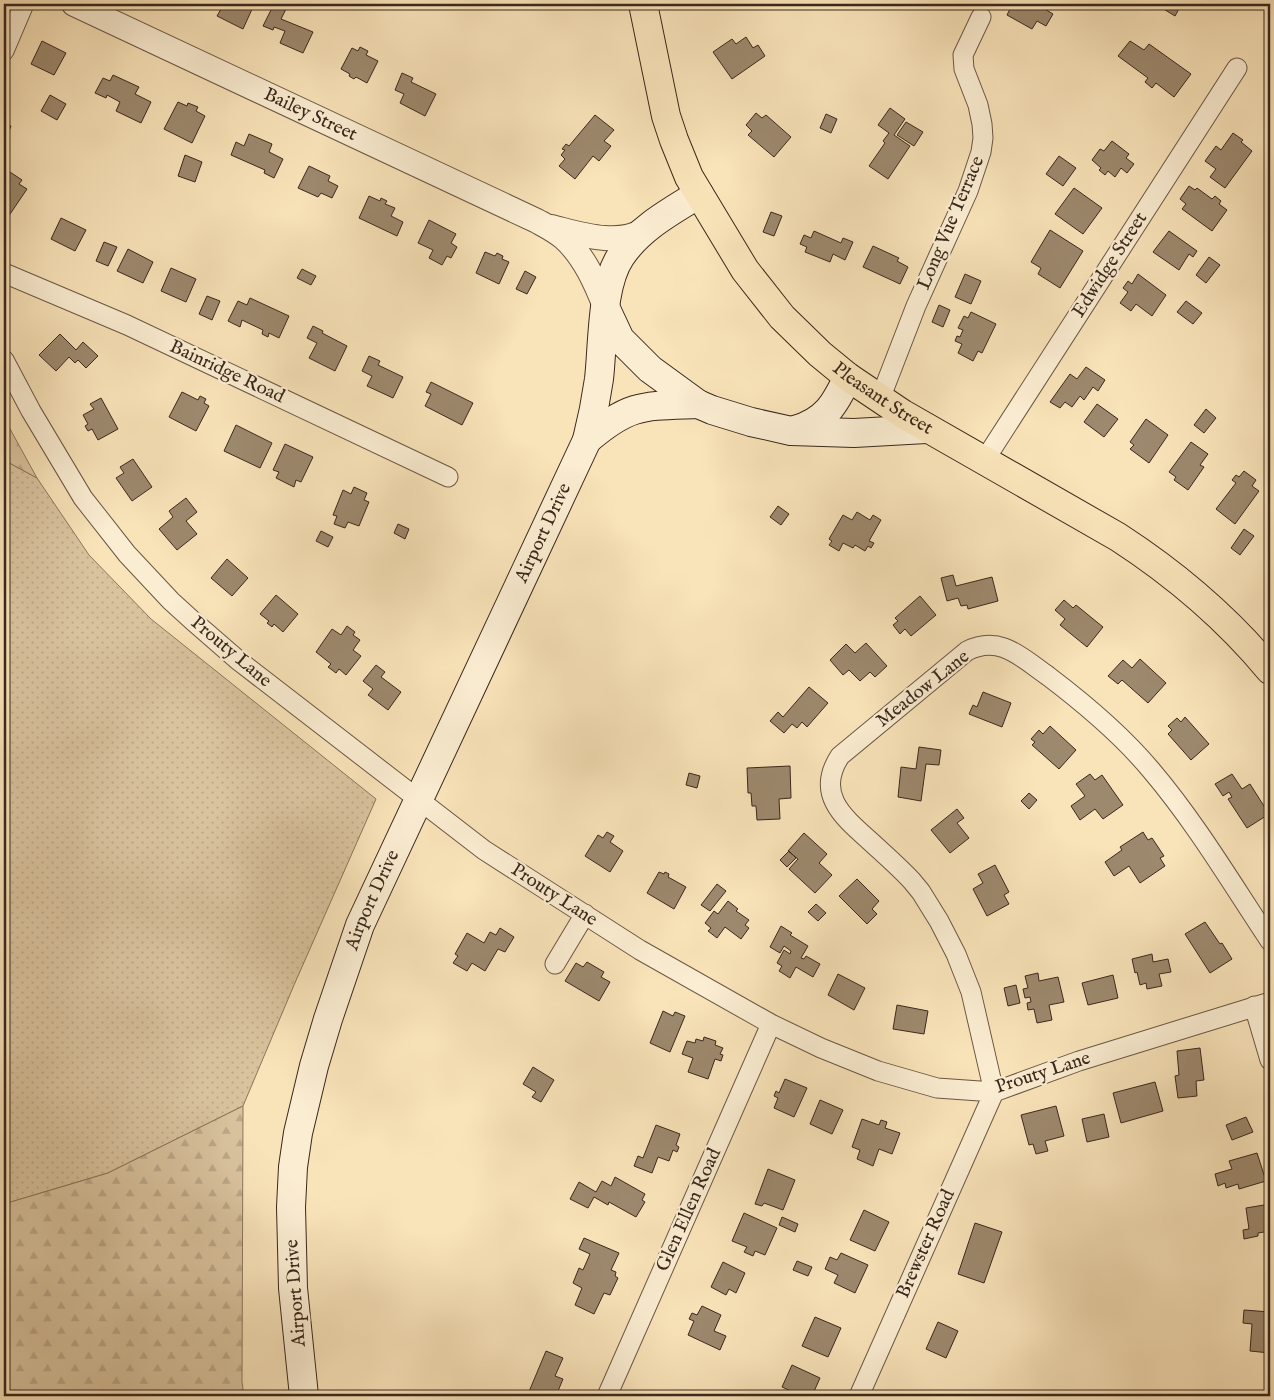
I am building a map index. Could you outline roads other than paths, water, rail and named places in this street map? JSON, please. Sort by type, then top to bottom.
[{"type":"main road","name":"Pleasant Street","points":[[643,4],[666,116],[681,157],[698,194],[745,270],[763,294],[803,338],[848,377],[926,429],[1118,537],[1152,559],[1221,616],[1270,670]]},
{"type":"main road","name":"Bailey Street","points":[[644,230],[698,194]]},
{"type":"main road","name":"Airport Drive","points":[[304,1396],[293,1288],[292,1191],[298,1133],[314,1066],[360,925],[587,440],[599,379],[609,286],[616,265],[627,248],[644,230]]},
{"type":"main road","name":"Airport Drive","points":[[606,309],[620,339],[650,369],[698,404],[752,422],[791,431],[854,433],[926,429]]},
{"type":"main road","points":[[791,431],[813,424],[826,414],[836,402],[848,377]]},
{"type":"main road","name":"Airport Drive","points":[[587,440],[609,422],[630,410],[655,405],[698,404]]},
{"type":"street","points":[[4,51],[24,4]]},
{"type":"street","name":"Bailey Street","points":[[74,4],[547,226],[565,239],[580,257],[606,309]]},
{"type":"street","name":"Long Vue Terrace","points":[[880,399],[916,306],[968,191],[981,152],[982,124],[978,105],[964,69],[963,56],[981,17]]},
{"type":"street","name":"Edwidge Street","points":[[984,461],[1237,68]]},
{"type":"street","name":"Bailey Street","points":[[547,226],[611,238],[629,237],[644,230]]},
{"type":"street","name":"Bainridge Road","points":[[4,273],[127,325],[448,477]]},
{"type":"street","name":"Prouty Lane","points":[[4,360],[31,411],[83,498],[127,554],[156,585],[193,621],[239,661],[484,850],[640,950],[771,1024],[820,1048],[878,1071],[937,1088],[994,1092],[1079,1062],[1262,1004]]},
{"type":"street","name":"Meadow Lane","points":[[994,1092],[971,992],[956,954],[939,921],[912,881],[845,818],[835,804],[830,790],[832,772],[845,750],[967,652],[984,645],[994,645],[1009,649],[1069,692],[1106,723],[1151,770],[1178,804],[1270,941]]},
{"type":"street","points":[[555,964],[585,914]]},
{"type":"street","points":[[1262,1004],[1270,1060]]},
{"type":"street","name":"Glen Ellen Road","points":[[607,1396],[771,1024]]},
{"type":"street","name":"Brewster Road","points":[[859,1396],[994,1092]]}]
